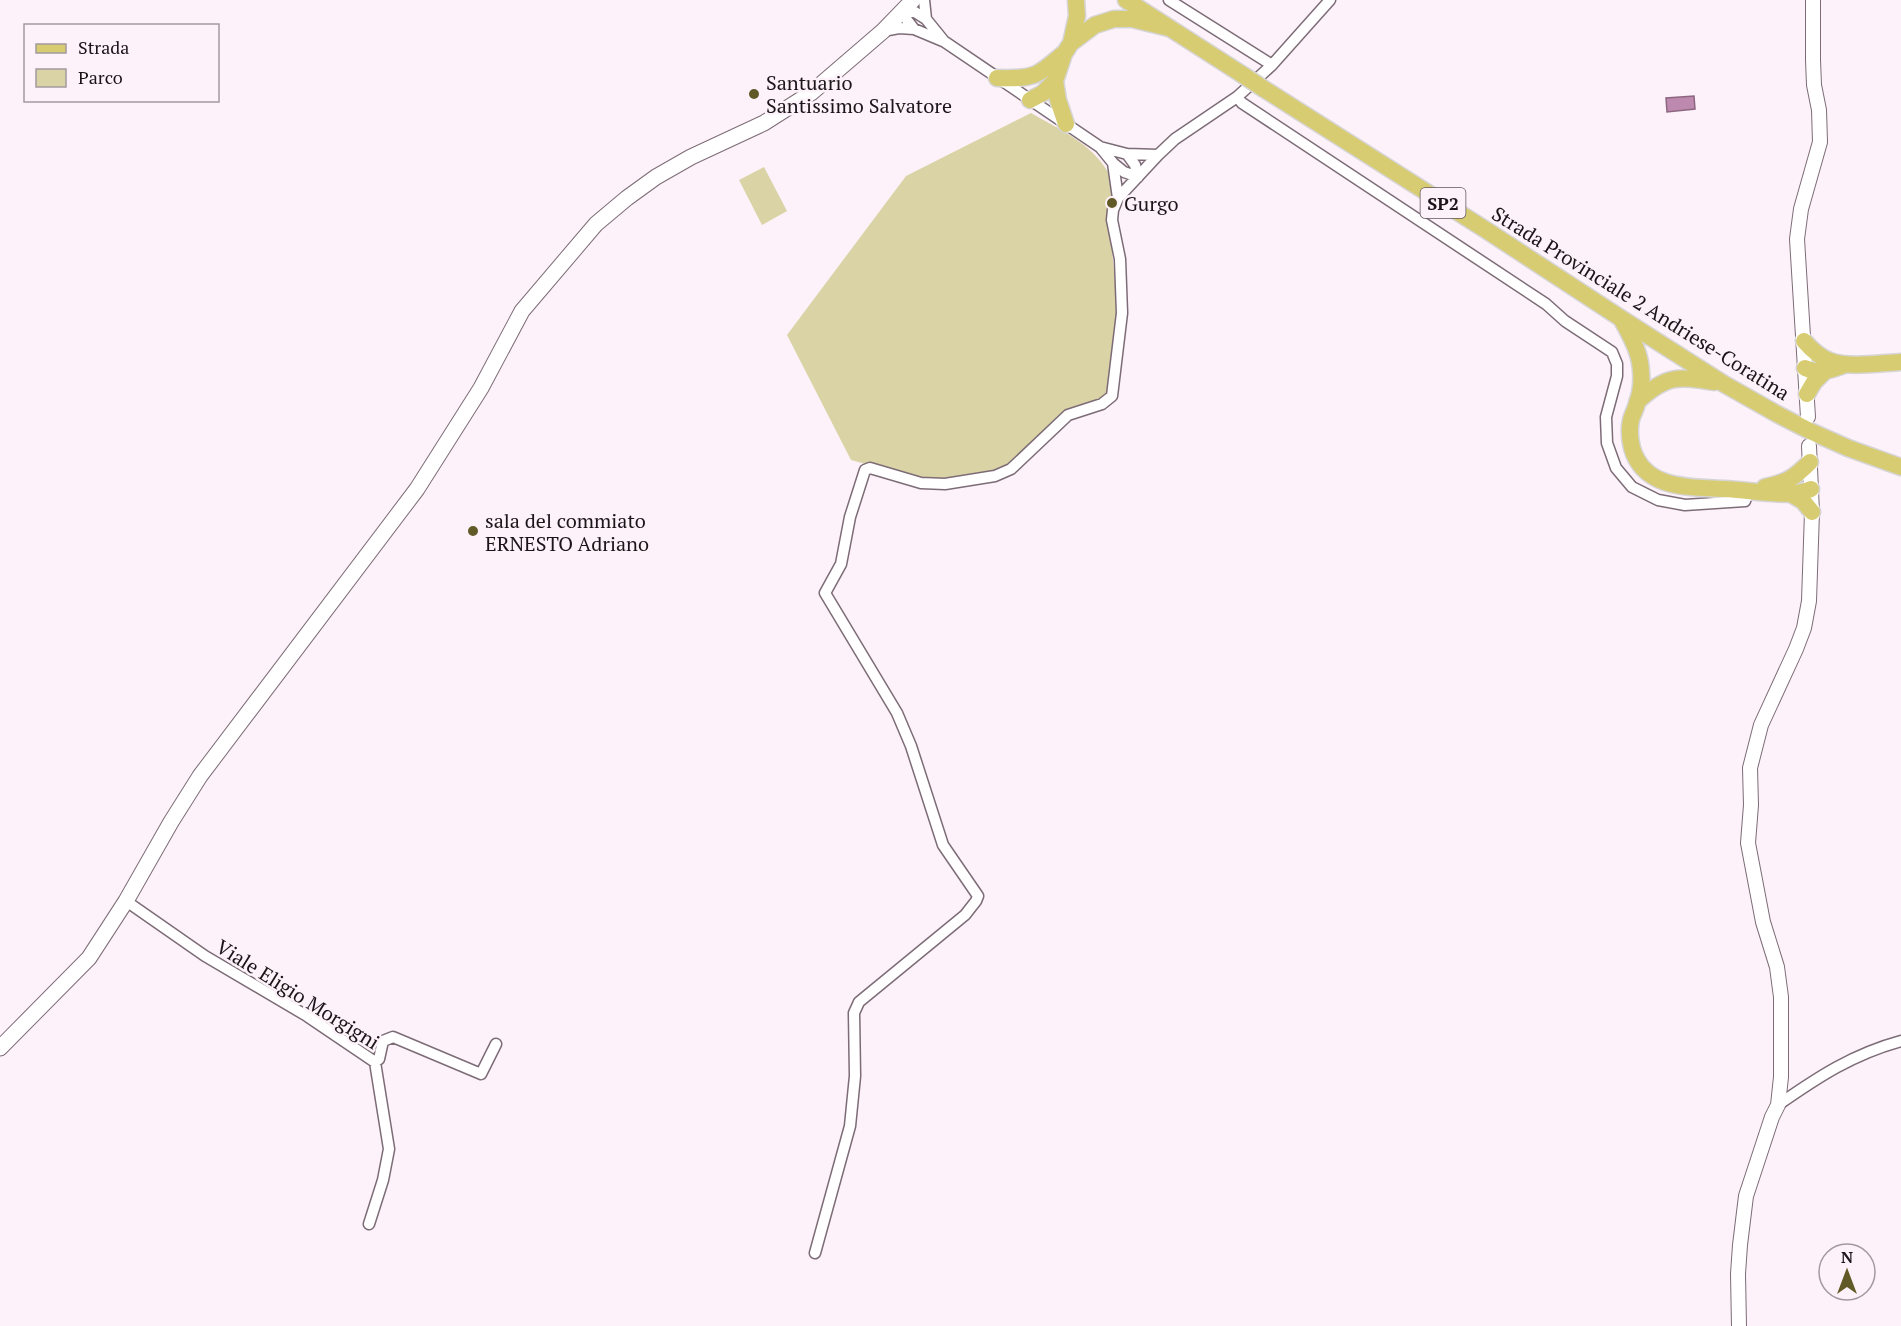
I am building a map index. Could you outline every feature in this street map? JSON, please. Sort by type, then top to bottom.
[{"type":"main road","points":[[1030,100],[1043,93],[1055,81],[1077,16],[1076,0]]},
{"type":"main road","name":"Strada Provinciale 2 Andriese-Coratina","points":[[1126,0],[1724,384],[1812,432],[1848,448],[1900,466]]},
{"type":"main road","points":[[0,1048],[89,958],[126,901],[200,776],[417,489],[481,388],[522,311],[567,257],[596,225],[656,177],[691,157],[764,123],[811,93],[883,31],[909,5]]},
{"type":"main road","points":[[1030,100],[1032,88],[1039,75],[1095,25],[1114,19],[1132,19],[1169,28]]},
{"type":"main road","points":[[998,78],[1039,75]]},
{"type":"main road","points":[[1055,81],[1058,100],[1066,124]]},
{"type":"main road","points":[[1622,320],[1639,352],[1641,372],[1638,401],[1631,421],[1630,440],[1635,458],[1648,474],[1665,483],[1686,487],[1788,489],[1801,494],[1811,489]]},
{"type":"main road","points":[[1804,341],[1815,353],[1834,366]]},
{"type":"main road","points":[[1805,368],[1814,372],[1834,366],[1901,362]]},
{"type":"main road","points":[[1807,394],[1814,382],[1834,366]]},
{"type":"main road","points":[[1638,401],[1653,388],[1669,380],[1686,377],[1724,384]]},
{"type":"main road","points":[[1788,489],[1810,454]]},
{"type":"main road","points":[[1788,489],[1812,512]]},
{"type":"street","points":[[924,0],[926,19]]},
{"type":"street","points":[[1169,0],[1272,65]]},
{"type":"street","points":[[815,1253],[850,1126],[855,1076],[854,1013],[859,1002],[965,915],[978,896],[942,845],[911,746],[897,713],[825,593],[841,564],[850,517],[865,470],[870,468],[921,483],[945,484],[995,476],[1011,469],[1068,415],[1102,404],[1112,396],[1122,313],[1120,259],[1112,220],[1118,198],[1175,140],[1237,97],[1272,65],[1330,0]]},
{"type":"street","points":[[1808,417],[1797,239],[1801,209],[1817,158],[1820,134],[1819,110],[1814,85],[1813,0]]},
{"type":"street","points":[[909,5],[926,19],[945,42]]},
{"type":"street","points":[[909,5],[907,20],[914,29]]},
{"type":"street","points":[[883,31],[899,28],[914,29],[945,42],[1100,147],[1113,163],[1137,177]]},
{"type":"street","points":[[1237,97],[1242,103],[1546,304],[1564,321],[1612,352],[1617,364],[1617,376],[1606,417],[1607,443],[1616,468],[1632,487],[1658,500],[1685,505],[1745,501],[1749,490]]},
{"type":"street","points":[[1100,147],[1127,154],[1158,155]]},
{"type":"street","points":[[1127,154],[1135,165],[1137,177]]},
{"type":"street","points":[[1113,163],[1118,198]]},
{"type":"street","points":[[1739,1326],[1738,1274],[1746,1196],[1778,1105],[1781,1077],[1781,997],[1777,968],[1763,922],[1748,843],[1751,806],[1750,768],[1761,725],[1804,628],[1809,601],[1812,512],[1810,454]]},
{"type":"street","name":"Viale Eligio Morgigni","points":[[126,901],[205,956],[307,1016],[375,1062],[389,1149],[383,1180],[369,1224]]},
{"type":"street","points":[[375,1062],[379,1059],[383,1041],[393,1037],[481,1074],[496,1044]]},
{"type":"street","points":[[1778,1105],[1841,1064],[1885,1045],[1901,1041]]},
{"type":"green space","name":"Gurgo","points":[[1031,113],[1084,145],[1101,162],[1112,182],[1109,217],[1118,315],[1109,393],[1099,401],[1064,413],[1008,466],[995,473],[924,480],[851,460],[787,335],[906,176]]},
{"type":"green space","points":[[764,167],[787,211],[762,225],[739,180]]},
{"type":"shaded area","points":[[1694,96],[1695,109],[1667,112],[1666,98]]},
{"type":"place","name":"Santuario Santissimo Salvatore","points":[[754,94]]},
{"type":"place","name":"Gurgo","points":[[1112,203]]},
{"type":"place","name":"sala del commiato ERNESTO Adriano","points":[[473,531]]}]
